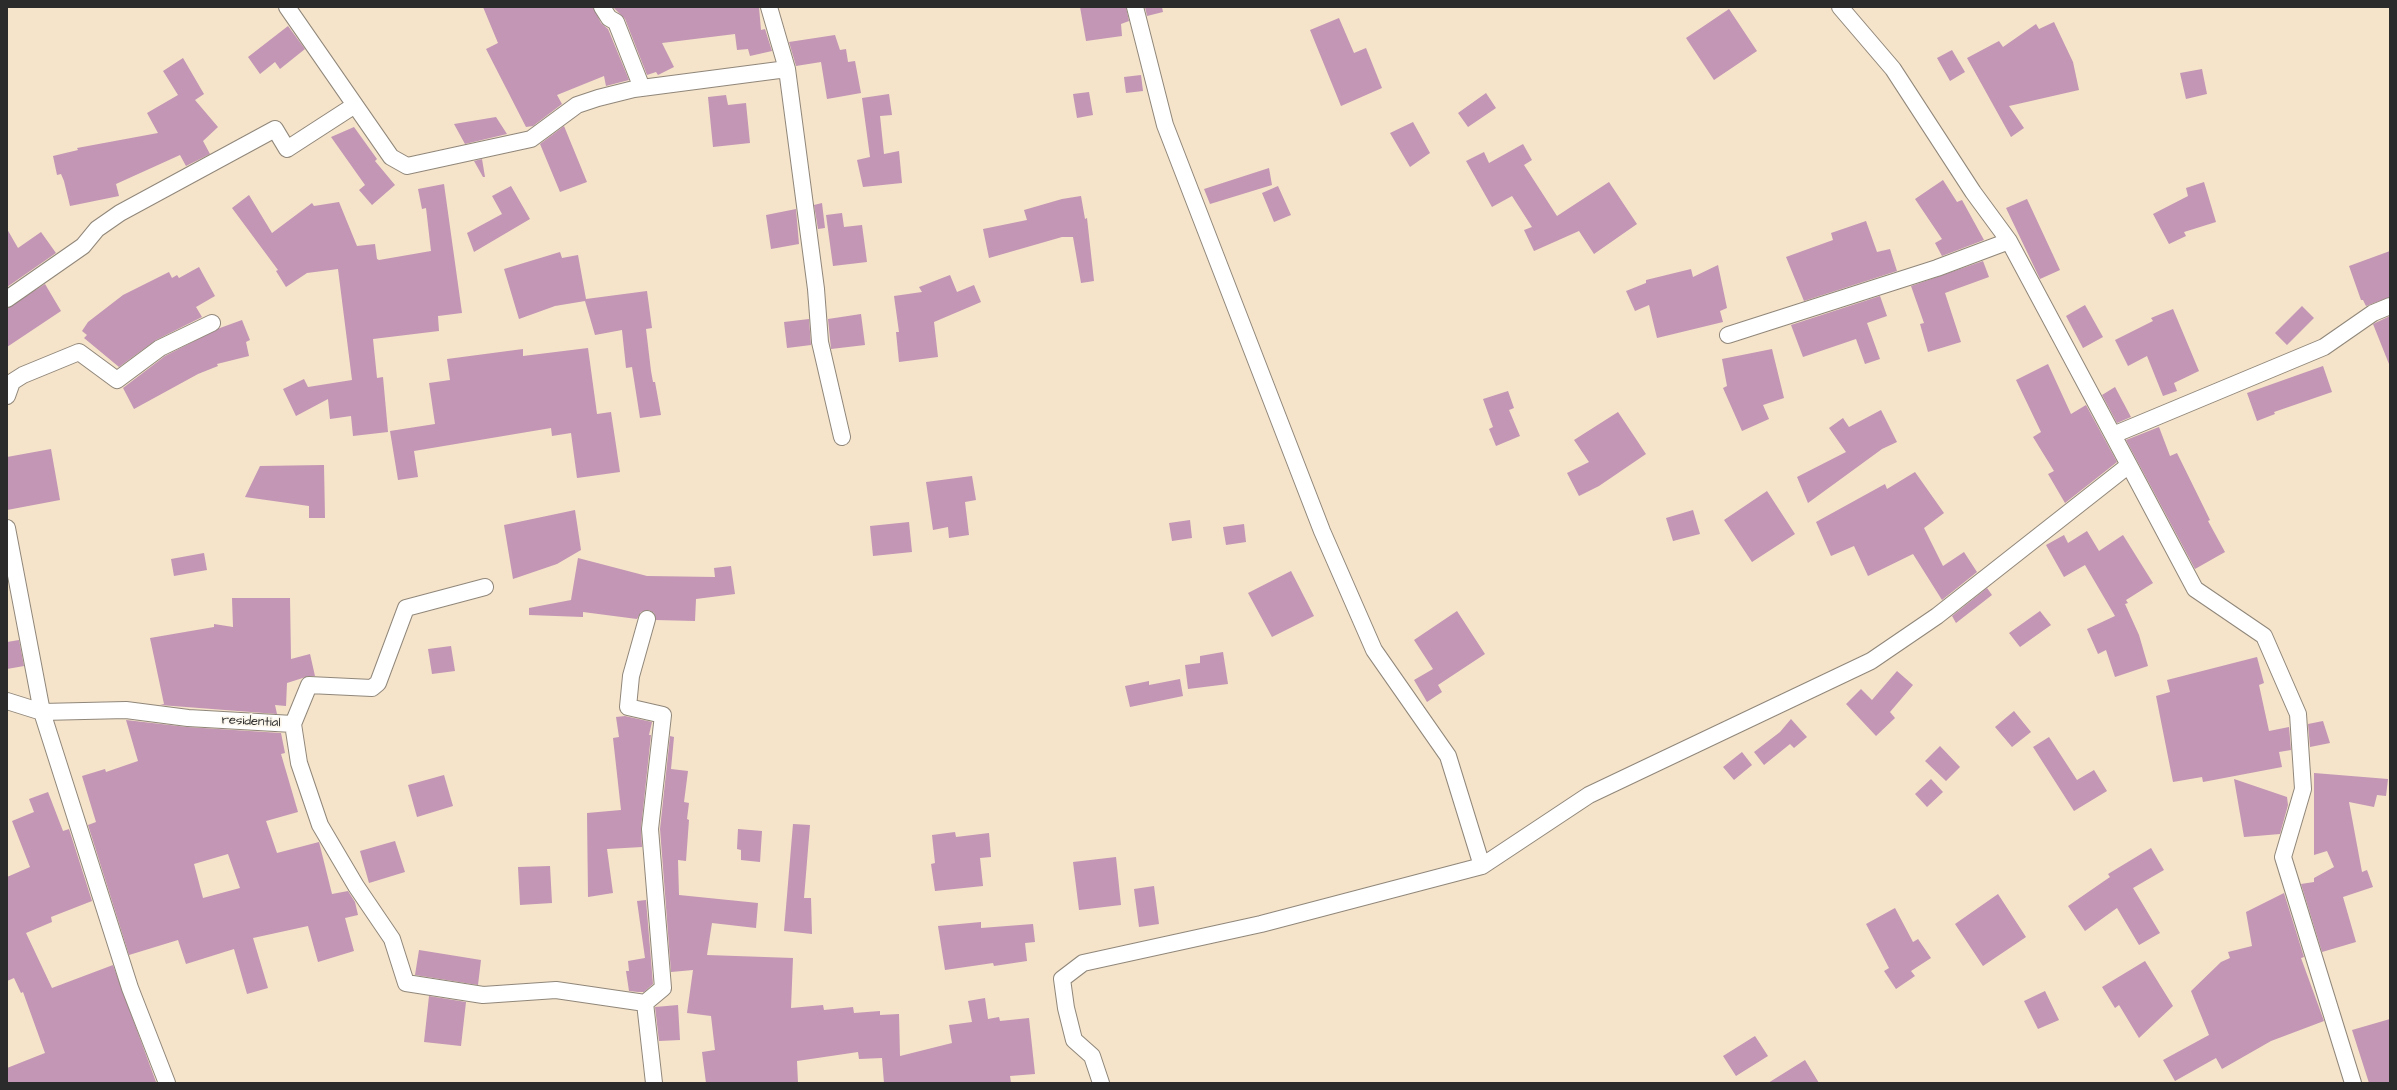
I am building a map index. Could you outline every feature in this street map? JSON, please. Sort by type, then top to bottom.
[{"type":"street","points":[[287,7],[392,158],[407,166],[531,138],[577,105],[598,98],[642,88],[787,69]]},
{"type":"street","points":[[602,7],[610,18],[616,22],[642,88]]},
{"type":"street","points":[[769,7],[787,69],[816,289],[820,342],[842,437]]},
{"type":"street","points":[[1135,7],[1166,125],[1322,531],[1374,650],[1448,756],[1482,866]]},
{"type":"street","points":[[1840,7],[1894,69],[1973,192],[2009,241],[2195,589],[2264,636],[2298,714],[2303,789],[2283,857],[2353,1083]]},
{"type":"street","points":[[7,299],[83,246],[97,228],[120,213],[275,129],[287,149],[355,105]]},
{"type":"street","points":[[1728,335],[1937,268],[2009,241]]},
{"type":"street","points":[[2113,435],[2324,347],[2373,313],[2390,306]]},
{"type":"street","points":[[7,396],[12,382],[23,375],[79,352],[117,380],[160,348],[212,323]]},
{"type":"street","points":[[1101,1083],[1092,1056],[1074,1040],[1066,1008],[1062,978],[1083,963],[1261,924],[1482,866],[1589,796],[1871,661],[1937,616],[2129,465]]},
{"type":"street","points":[[7,528],[42,712],[130,988],[167,1083]]},
{"type":"street","name":"residential","points":[[7,701],[42,712],[126,710],[188,718],[293,724],[309,685],[372,688],[378,683],[406,608],[485,587]]},
{"type":"street","points":[[293,724],[299,763],[320,825],[356,886],[392,939],[406,983],[483,995],[556,990],[645,1003],[663,988],[650,830],[663,715],[628,707],[631,676],[648,619]]},
{"type":"street","points":[[645,1003],[654,1083]]},
{"type":"building","points":[[483,7],[593,7],[601,23],[608,29],[629,80],[606,86],[604,76],[557,95],[562,104],[533,126],[526,127],[486,49],[498,43]]},
{"type":"building","points":[[613,7],[759,7],[761,30],[765,29],[772,51],[750,56],[748,49],[737,50],[735,34],[662,43],[674,67],[658,75],[656,72],[647,75],[625,19]]},
{"type":"building","points":[[1080,7],[1126,7],[1129,21],[1121,24],[1122,36],[1086,41]]},
{"type":"building","points":[[1145,7],[1162,7],[1163,12],[1147,16]]},
{"type":"building","points":[[1729,9],[1757,51],[1714,80],[1686,38]]},
{"type":"building","points":[[1339,18],[1354,53],[1366,48],[1382,88],[1341,106],[1310,30]]},
{"type":"building","points":[[2054,22],[2073,62],[2079,90],[2009,106],[2024,128],[2011,137],[1967,58],[1999,41],[2003,47],[2036,24],[2039,29]]},
{"type":"building","points":[[288,26],[305,49],[280,69],[275,62],[260,74],[248,57]]},
{"type":"building","points":[[835,35],[840,50],[846,49],[848,62],[855,61],[861,93],[827,99],[821,62],[796,66],[789,42]]},
{"type":"building","points":[[1952,50],[1965,72],[1950,81],[1937,58]]},
{"type":"building","points":[[183,58],[204,94],[195,100],[218,127],[203,141],[210,154],[186,166],[180,155],[116,184],[119,196],[70,206],[64,181],[61,174],[57,175],[53,156],[78,150],[77,148],[158,133],[147,113],[178,95],[163,71]]},
{"type":"building","points":[[2202,69],[2207,94],[2186,99],[2180,73]]},
{"type":"building","points":[[1141,75],[1143,91],[1126,93],[1124,77]]},
{"type":"building","points":[[1089,92],[1093,115],[1077,118],[1073,94]]},
{"type":"building","points":[[1486,93],[1496,108],[1468,127],[1458,113]]},
{"type":"building","points":[[889,94],[892,115],[880,116],[884,154],[899,151],[902,183],[863,187],[857,160],[870,157],[862,98]]},
{"type":"building","points":[[726,95],[728,105],[746,103],[750,143],[713,147],[708,97]]},
{"type":"building","points":[[496,117],[507,134],[465,144],[454,124]]},
{"type":"building","points":[[1413,122],[1430,153],[1410,167],[1390,133]]},
{"type":"building","points":[[564,126],[587,182],[560,192],[540,144]]},
{"type":"building","points":[[354,127],[377,159],[375,161],[395,185],[372,205],[359,190],[365,185],[331,137]]},
{"type":"building","points":[[1523,144],[1532,160],[1524,165],[1557,216],[1609,182],[1637,224],[1594,254],[1579,231],[1534,251],[1524,230],[1532,227],[1512,196],[1492,207],[1466,161],[1484,152],[1489,163]]},
{"type":"building","points":[[482,159],[485,177],[483,177],[474,161]]},
{"type":"building","points":[[1269,168],[1272,185],[1210,204],[1204,189]]},
{"type":"building","points":[[1943,180],[1957,202],[1962,200],[1984,240],[1942,256],[1935,243],[1942,239],[1915,199]]},
{"type":"building","points":[[2204,182],[2216,222],[2184,232],[2186,236],[2169,244],[2153,214],[2188,196],[2186,188]]},
{"type":"building","points":[[444,184],[462,313],[438,316],[439,331],[373,339],[377,378],[383,377],[388,432],[353,436],[351,416],[330,419],[328,399],[296,416],[283,389],[304,379],[308,387],[352,380],[338,269],[307,273],[286,287],[276,271],[278,270],[232,208],[249,195],[272,233],[312,203],[314,206],[339,202],[357,246],[375,244],[377,259],[379,260],[431,251],[426,208],[422,209],[418,189]]},
{"type":"building","points":[[511,186],[530,219],[474,252],[467,233],[502,214],[492,196]]},
{"type":"building","points":[[1278,186],[1291,215],[1274,222],[1262,193]]},
{"type":"building","points":[[1081,196],[1085,219],[1087,218],[1094,281],[1081,283],[1073,237],[1062,237],[989,258],[983,229],[1027,220],[1024,210],[1062,199]]},
{"type":"building","points":[[2027,199],[2060,270],[2040,279],[2006,208]]},
{"type":"building","points":[[822,203],[825,228],[818,229],[814,205]]},
{"type":"building","points":[[796,209],[799,244],[771,249],[766,215]]},
{"type":"building","points":[[842,213],[844,227],[862,225],[867,262],[833,266],[826,215]]},
{"type":"building","points":[[1866,221],[1877,252],[1890,249],[1897,271],[1804,301],[1786,257],[1833,240],[1831,233]]},
{"type":"building","points":[[7,229],[18,248],[41,232],[56,253],[7,287]]},
{"type":"building","points":[[2390,251],[2390,297],[2366,306],[2363,300],[2361,300],[2349,266]]},
{"type":"building","points":[[560,252],[562,258],[578,255],[586,299],[647,291],[652,328],[646,329],[651,371],[653,382],[655,382],[661,415],[640,418],[632,367],[626,368],[622,330],[595,335],[585,301],[555,306],[519,319],[504,269]]},
{"type":"building","points":[[1983,261],[1989,277],[1945,293],[1961,342],[1928,352],[1920,324],[1924,323],[1911,286]]},
{"type":"building","points":[[1718,265],[1727,308],[1720,311],[1723,322],[1657,338],[1649,305],[1635,311],[1626,291],[1646,283],[1646,280],[1691,269],[1693,277]]},
{"type":"building","points":[[199,267],[215,296],[196,307],[202,317],[156,340],[119,367],[84,338],[87,335],[82,331],[88,322],[123,295],[169,272],[172,278],[177,275],[179,278]]},
{"type":"building","points":[[950,275],[957,292],[974,285],[981,302],[934,322],[938,357],[899,362],[896,332],[899,332],[894,296],[922,292],[919,287]]},
{"type":"building","points":[[45,284],[61,311],[7,347],[7,308]]},
{"type":"building","points":[[1880,296],[1887,316],[1867,323],[1880,359],[1865,364],[1856,339],[1803,357],[1791,325]]},
{"type":"building","points":[[2085,305],[2103,337],[2083,348],[2066,316]]},
{"type":"building","points":[[2302,306],[2314,318],[2287,345],[2275,333]]},
{"type":"building","points":[[2173,309],[2199,371],[2174,383],[2177,391],[2163,396],[2147,356],[2128,366],[2115,340],[2153,321],[2151,318]]},
{"type":"building","points":[[861,314],[865,345],[831,349],[828,319]]},
{"type":"building","points":[[2390,316],[2390,363],[2389,364],[2373,324]]},
{"type":"building","points":[[809,319],[811,345],[787,348],[784,322]]},
{"type":"building","points":[[242,320],[250,340],[246,342],[249,356],[217,364],[218,366],[198,374],[134,409],[123,388],[165,356],[220,328]]},
{"type":"building","points":[[588,348],[597,414],[611,412],[620,472],[577,478],[571,433],[552,436],[551,428],[414,451],[418,477],[398,480],[390,431],[435,424],[429,383],[450,380],[447,359],[523,349],[523,356]]},
{"type":"building","points":[[1772,349],[1784,398],[1763,405],[1769,419],[1742,431],[1723,388],[1727,386],[1722,359]]},
{"type":"building","points":[[2048,364],[2071,414],[2086,405],[2117,462],[2065,503],[2048,474],[2054,471],[2033,437],[2041,432],[2016,380]]},
{"type":"building","points":[[2323,366],[2332,392],[2274,412],[2275,414],[2257,421],[2247,393]]},
{"type":"building","points":[[2115,387],[2131,417],[2117,423],[2102,395]]},
{"type":"building","points":[[1508,391],[1514,408],[1509,410],[1520,436],[1496,446],[1489,429],[1493,427],[1483,399]]},
{"type":"building","points":[[1881,410],[1897,442],[1882,449],[1808,503],[1797,477],[1846,452],[1829,428],[1843,418],[1849,427]]},
{"type":"building","points":[[1618,412],[1646,454],[1599,486],[1579,496],[1567,473],[1589,462],[1574,440]]},
{"type":"building","points":[[2159,427],[2170,456],[2177,453],[2210,520],[2208,521],[2225,552],[2195,569],[2126,440]]},
{"type":"building","points":[[51,449],[60,500],[7,510],[7,457]]},
{"type":"building","points":[[324,465],[325,518],[309,518],[309,506],[245,497],[260,466]]},
{"type":"building","points":[[1915,472],[1944,513],[1924,528],[1943,566],[1964,552],[1977,572],[1942,600],[1913,554],[1868,576],[1854,546],[1831,556],[1816,522],[1885,484],[1887,489]]},
{"type":"building","points":[[972,476],[976,500],[965,502],[969,535],[949,538],[948,527],[933,530],[926,482]]},
{"type":"building","points":[[1767,491],[1795,534],[1752,562],[1724,520]]},
{"type":"building","points":[[575,510],[581,550],[557,564],[513,579],[504,525]]},
{"type":"building","points":[[1693,510],[1700,534],[1673,541],[1666,518]]},
{"type":"building","points":[[1190,520],[1192,538],[1172,541],[1169,523]]},
{"type":"building","points":[[909,522],[912,552],[873,556],[870,526]]},
{"type":"building","points":[[1244,524],[1246,542],[1226,545],[1223,527]]},
{"type":"building","points":[[2087,531],[2099,551],[2123,535],[2153,583],[2126,600],[2128,603],[2125,604],[2139,635],[2148,666],[2115,677],[2106,650],[2098,654],[2087,629],[2115,616],[2085,565],[2064,577],[2046,545],[2064,535],[2068,543]]},
{"type":"building","points":[[204,553],[207,570],[174,576],[171,559]]},
{"type":"building","points":[[578,558],[647,576],[715,577],[714,568],[731,566],[735,594],[696,599],[695,621],[656,620],[654,613],[649,610],[641,612],[637,619],[583,612],[583,617],[529,615],[529,608],[571,600]]},
{"type":"building","points":[[1291,571],[1314,616],[1272,637],[1248,593]]},
{"type":"building","points":[[1987,588],[1992,595],[1956,623],[1952,616]]},
{"type":"building","points":[[232,598],[290,598],[291,659],[310,654],[315,676],[309,676],[287,683],[286,706],[275,705],[277,714],[160,705],[164,704],[150,638],[214,627],[214,624],[233,627]]},
{"type":"building","points":[[1457,611],[1485,654],[1438,685],[1442,692],[1427,702],[1414,680],[1433,669],[1414,640]]},
{"type":"building","points":[[2040,611],[2051,625],[2020,647],[2009,633]]},
{"type":"building","points":[[19,640],[24,666],[7,669],[7,642]]},
{"type":"building","points":[[451,646],[455,671],[432,674],[428,649]]},
{"type":"building","points":[[1223,652],[1228,684],[1188,689],[1185,665],[1200,663],[1200,656]]},
{"type":"building","points":[[2257,657],[2264,683],[2259,685],[2269,731],[2289,727],[2291,750],[2279,752],[2282,767],[2203,782],[2202,777],[2173,782],[2156,696],[2170,692],[2167,680]]},
{"type":"building","points":[[1897,671],[1913,685],[1890,712],[1895,718],[1876,736],[1846,704],[1861,689],[1872,700]]},
{"type":"building","points":[[1180,679],[1183,696],[1130,707],[1125,686],[1149,681],[1149,685]]},
{"type":"building","points":[[2014,711],[2031,732],[2012,747],[1995,727]]},
{"type":"building","points":[[625,716],[652,722],[649,735],[651,735],[641,828],[642,847],[607,849],[613,893],[588,897],[587,813],[621,810],[613,738],[619,737],[616,717]]},
{"type":"building","points":[[1791,719],[1807,737],[1794,748],[1790,744],[1764,765],[1754,752],[1780,732]]},
{"type":"building","points":[[126,720],[187,727],[281,733],[285,753],[281,754],[298,812],[266,821],[277,853],[319,842],[332,894],[348,891],[355,902],[358,915],[345,918],[354,951],[318,962],[308,926],[253,938],[268,988],[247,994],[234,949],[186,964],[178,940],[129,955],[88,825],[96,822],[82,776],[105,769],[106,772],[138,761]],"holes":[[[228,854],[240,888],[203,898],[194,864]]]},
{"type":"building","points":[[2323,721],[2330,743],[2310,747],[2308,724]]},
{"type":"building","points":[[670,736],[674,737],[671,769],[688,771],[684,802],[689,803],[687,819],[689,820],[686,861],[678,860],[679,895],[758,903],[756,928],[712,923],[707,955],[793,958],[791,1008],[823,1005],[824,1010],[853,1007],[854,1013],[880,1011],[880,1015],[899,1014],[900,1056],[952,1043],[949,1025],[972,1022],[968,1001],[985,998],[988,1019],[999,1017],[1000,1021],[1029,1018],[1035,1074],[1010,1076],[1011,1083],[884,1083],[882,1058],[859,1059],[858,1052],[797,1061],[798,1083],[706,1083],[702,1052],[715,1050],[711,1016],[687,1013],[693,970],[671,972],[660,829]]},
{"type":"building","points":[[2049,737],[2077,780],[2094,770],[2107,791],[2074,811],[2033,747]]},
{"type":"building","points":[[1940,746],[1960,767],[1946,781],[1925,761]]},
{"type":"building","points":[[1742,752],[1752,765],[1734,780],[1723,767]]},
{"type":"building","points":[[2314,773],[2388,779],[2386,796],[2377,795],[2374,807],[2349,802],[2362,872],[2367,870],[2373,887],[2343,897],[2356,942],[2322,952],[2301,884],[2314,882],[2314,878],[2334,867],[2327,851],[2314,855]]},
{"type":"building","points":[[444,775],[453,806],[417,817],[408,785]]},
{"type":"building","points":[[1931,779],[1943,792],[1927,807],[1915,794]]},
{"type":"building","points":[[2234,779],[2287,797],[2288,805],[2280,834],[2244,837]]},
{"type":"building","points":[[48,792],[63,831],[69,829],[92,901],[51,917],[52,922],[26,933],[52,988],[113,965],[156,1082],[154,1083],[7,1083],[7,1068],[45,1053],[23,992],[21,993],[14,978],[7,981],[7,877],[30,867],[12,821],[34,812],[29,799]]},
{"type":"building","points":[[793,824],[810,825],[804,898],[811,898],[812,934],[784,931]]},
{"type":"building","points":[[738,829],[762,831],[760,862],[741,860],[741,850],[737,849]]},
{"type":"building","points":[[955,832],[956,837],[989,833],[991,857],[980,858],[983,886],[935,891],[931,864],[935,863],[932,835]]},
{"type":"building","points":[[395,841],[405,872],[369,883],[360,851]]},
{"type":"building","points":[[2151,848],[2164,870],[2133,888],[2160,933],[2139,945],[2117,908],[2085,931],[2068,906],[2110,877],[2108,874]]},
{"type":"building","points":[[1116,857],[1121,905],[1079,910],[1073,862]]},
{"type":"building","points":[[550,866],[552,903],[520,905],[518,867]]},
{"type":"building","points":[[1154,886],[1159,924],[1139,927],[1134,889]]},
{"type":"building","points":[[2284,893],[2304,957],[2301,958],[2324,1021],[2271,1041],[2222,1069],[2216,1058],[2175,1081],[2163,1060],[2209,1035],[2191,991],[2221,962],[2230,958],[2228,952],[2252,946],[2246,912]]},
{"type":"building","points":[[1998,894],[2026,937],[1983,966],[1955,924]]},
{"type":"building","points":[[646,900],[653,984],[644,992],[629,991],[626,971],[629,971],[628,961],[645,958],[637,901]]},
{"type":"building","points":[[1895,908],[1913,942],[1918,939],[1931,958],[1911,971],[1915,976],[1896,989],[1884,971],[1889,968],[1866,924]]},
{"type":"building","points":[[981,922],[981,928],[1033,924],[1035,942],[1025,943],[1027,961],[994,966],[993,963],[945,970],[938,926]]},
{"type":"building","points":[[419,950],[481,960],[478,985],[415,975]]},
{"type":"building","points":[[2145,961],[2173,1006],[2139,1038],[2119,1005],[2115,1008],[2102,987]]},
{"type":"building","points":[[2045,991],[2059,1020],[2038,1029],[2024,1001]]},
{"type":"building","points":[[429,996],[466,1002],[461,1046],[424,1042]]},
{"type":"building","points":[[678,1005],[680,1040],[659,1041],[655,1007]]},
{"type":"building","points":[[2390,1019],[2390,1083],[2369,1083],[2352,1030]]},
{"type":"building","points":[[1755,1036],[1768,1056],[1736,1076],[1723,1056]]},
{"type":"building","points":[[1805,1060],[1819,1083],[1768,1083]]}]
